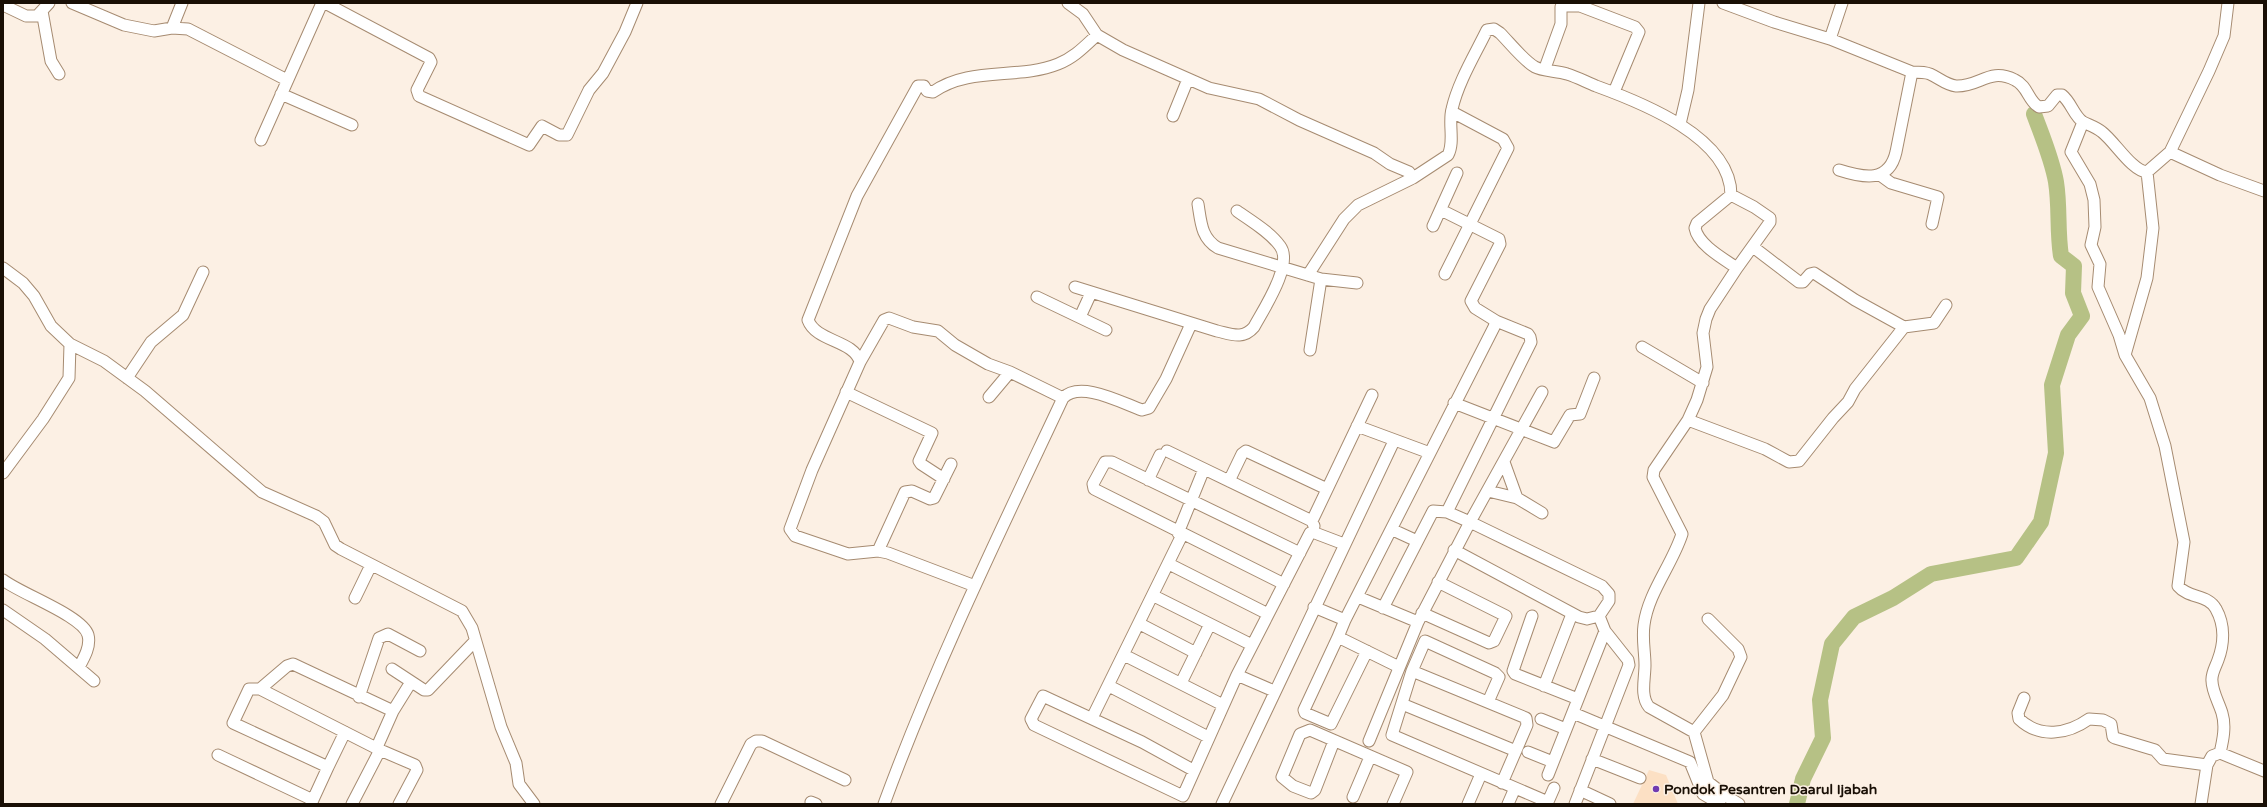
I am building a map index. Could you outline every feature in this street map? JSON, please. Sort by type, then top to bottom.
[{"type":"street","points":[[72,3],[86,6],[124,25],[154,31],[172,28],[188,29],[287,80]]},
{"type":"street","points":[[172,28],[182,3]]},
{"type":"street","points":[[261,140],[322,3]]},
{"type":"street","points":[[325,3],[429,58],[431,62],[417,90],[419,96],[528,145],[542,126],[559,135],[567,135],[589,90],[604,73],[625,32],[637,3]]},
{"type":"street","points":[[1068,3],[1082,14],[1097,35],[1123,50],[1219,91],[1246,95],[1259,99],[1299,120],[1374,153],[1390,164],[1409,172],[1412,178]]},
{"type":"street","points":[[1680,124],[1688,90],[1699,3]]},
{"type":"street","points":[[1723,3],[1774,22],[1830,39],[1912,72],[1928,73],[1955,86],[1993,75],[2004,76],[2017,81],[2025,88],[2032,101],[2039,107],[2046,107],[2057,95],[2062,95],[2084,122],[2093,125],[2108,137],[2133,166],[2142,172],[2147,172],[2170,152],[2224,36],[2228,3]]},
{"type":"street","points":[[1830,39],[1842,3]]},
{"type":"street","points":[[3,5],[26,16],[37,16],[45,7]]},
{"type":"street","points":[[1545,68],[1561,24],[1561,7],[1580,6],[1635,28],[1639,32],[1614,92]]},
{"type":"street","points":[[45,7],[51,61],[59,74]]},
{"type":"street","points":[[1308,275],[1344,219],[1358,205],[1412,178],[1448,155],[1451,150],[1450,119],[1454,102],[1487,30],[1494,29],[1500,33],[1533,66],[1567,74],[1649,106],[1680,124],[1699,139],[1713,153],[1725,170],[1731,184],[1730,195],[1697,224],[1695,228],[1699,238],[1737,268]]},
{"type":"street","points":[[860,362],[857,354],[817,332],[810,326],[808,320],[857,196],[918,86],[924,86],[927,91],[933,92],[952,81],[999,73],[1050,67],[1073,57],[1097,35]]},
{"type":"street","points":[[1839,170],[1860,175],[1880,175],[1889,170],[1894,163],[1912,72]]},
{"type":"street","points":[[1173,116],[1188,79]]},
{"type":"street","points":[[281,94],[352,125]]},
{"type":"street","points":[[1446,274],[1508,148],[1503,139],[1456,114]]},
{"type":"street","points":[[2084,122],[2071,152],[2090,184],[2096,220],[2092,249],[2098,258],[2100,271],[2098,287],[2119,335],[2125,355],[2150,398],[2165,446],[2184,542],[2178,586],[2182,591],[2202,597],[2212,603],[2217,611],[2220,622],[2223,641],[2212,680],[2223,721],[2220,753]]},
{"type":"street","points":[[2170,152],[2220,175],[2264,191]]},
{"type":"street","points":[[2125,355],[2147,278],[2153,228],[2147,172]]},
{"type":"street","points":[[1433,226],[1457,173]]},
{"type":"street","points":[[1880,175],[1891,183],[1938,197],[1932,224]]},
{"type":"street","points":[[1730,195],[1754,207],[1770,218],[1770,222],[1710,309],[1703,327],[1707,367],[1703,383],[1688,420],[1654,470],[1653,477],[1682,534],[1649,606],[1644,624],[1643,649],[1645,664],[1644,701],[1649,707],[1694,732],[1708,782],[1739,804]]},
{"type":"street","points":[[1198,204],[1204,233],[1212,244],[1231,253],[1284,267],[1321,279],[1357,283]]},
{"type":"street","points":[[1441,210],[1499,239],[1500,244],[1471,301],[1475,308],[1496,320],[1528,334],[1530,337],[1530,342],[1447,512]]},
{"type":"street","points":[[1075,288],[1191,324],[1240,336],[1249,333],[1254,327],[1284,267],[1284,254],[1281,246],[1237,211]]},
{"type":"street","points":[[1753,247],[1799,282],[1803,282],[1812,273],[1818,275],[1855,300],[1904,327],[1934,324],[1946,306]]},
{"type":"street","points":[[3,268],[23,283],[34,296],[51,326],[70,344],[104,361],[127,378],[262,492],[316,516],[328,528],[335,545],[371,565],[462,610],[472,628],[501,727],[516,763],[518,784],[534,804]]},
{"type":"street","points":[[127,378],[151,342],[183,315],[203,272]]},
{"type":"street","points":[[1310,350],[1321,279]]},
{"type":"street","points":[[1080,317],[1091,293]]},
{"type":"street","points":[[1037,297],[1106,330]]},
{"type":"street","points":[[975,586],[928,567],[878,551],[848,554],[795,536],[790,529],[812,470],[860,362],[886,318],[914,327],[938,331],[955,345],[988,364],[1010,372],[1063,398]]},
{"type":"street","points":[[1367,651],[1331,724],[1306,714],[1304,710],[1345,620],[1393,530],[1496,320]]},
{"type":"street","points":[[884,804],[909,737],[975,586],[1063,398],[1068,392],[1084,390],[1142,410],[1150,408],[1166,379],[1191,324]]},
{"type":"street","points":[[1688,420],[1765,449],[1789,462],[1800,461],[1825,428],[1848,402],[1855,389],[1904,327]]},
{"type":"street","points":[[3,473],[47,413],[69,378],[70,344]]},
{"type":"street","points":[[1642,347],[1703,383]]},
{"type":"street","points":[[989,397],[1010,372]]},
{"type":"street","points":[[1454,403],[1550,441],[1556,441],[1570,415],[1580,414],[1594,378]]},
{"type":"street","points":[[846,392],[932,434],[919,460],[921,464],[944,479]]},
{"type":"street","points":[[1369,741],[1420,618],[1454,550],[1542,392]]},
{"type":"street","points":[[1315,533],[1312,520],[1372,395]]},
{"type":"street","points":[[1358,426],[1394,441],[1403,442],[1430,453]]},
{"type":"street","points":[[1222,804],[1274,691],[1394,441]]},
{"type":"street","points":[[1229,481],[1242,454],[1246,451],[1327,489]]},
{"type":"street","points":[[1148,480],[1163,453],[1204,469],[1312,520]]},
{"type":"street","points":[[1284,584],[1180,534],[1094,489],[1093,486],[1107,461],[1300,553]]},
{"type":"street","points":[[1504,462],[1516,498]]},
{"type":"street","points":[[878,551],[905,492],[912,491],[930,500],[934,498],[951,464]]},
{"type":"street","points":[[1092,718],[1169,564],[1204,469]]},
{"type":"street","points":[[1488,490],[1516,498],[1542,514]]},
{"type":"street","points":[[1383,608],[1433,510],[1447,512],[1470,522],[1606,589],[1610,594],[1608,601],[1599,616],[1587,619],[1572,614],[1454,550]]},
{"type":"street","points":[[1393,530],[1417,541]]},
{"type":"street","points":[[1193,770],[1142,742],[1042,696],[1031,719],[1034,725],[1183,796],[1193,770],[1237,674],[1310,533],[1315,533],[1344,544]]},
{"type":"street","points":[[1169,564],[1268,614]]},
{"type":"street","points":[[355,598],[371,565]]},
{"type":"street","points":[[3,580],[67,615],[85,628],[89,636],[88,649],[79,667]]},
{"type":"street","points":[[1358,597],[1383,608],[1420,618],[1489,643],[1494,641],[1506,616],[1438,582]]},
{"type":"street","points":[[1154,596],[1252,645]]},
{"type":"street","points":[[1314,607],[1345,620]]},
{"type":"street","points":[[3,610],[45,639],[94,681]]},
{"type":"street","points":[[1544,686],[1572,614]]},
{"type":"street","points":[[1532,616],[1513,671],[1515,674],[1578,699]]},
{"type":"street","points":[[1575,804],[1629,665],[1628,660],[1605,631],[1599,616]]},
{"type":"street","points":[[1694,732],[1722,695],[1741,657],[1738,649],[1708,619]]},
{"type":"street","points":[[1140,624],[1196,653]]},
{"type":"street","points":[[1181,683],[1210,624]]},
{"type":"street","points":[[1548,775],[1605,631]]},
{"type":"street","points":[[359,697],[379,638],[388,634],[420,651]]},
{"type":"street","points":[[1338,637],[1399,667]]},
{"type":"street","points":[[392,669],[424,690],[433,687],[460,654],[475,641]]},
{"type":"street","points":[[1488,702],[1499,677],[1495,672],[1425,641],[1412,671],[1392,735],[1548,803],[1554,788]]},
{"type":"street","points":[[1124,655],[1181,683],[1223,706]]},
{"type":"street","points":[[260,689],[287,666],[293,664],[359,697],[393,711]]},
{"type":"street","points":[[1412,671],[1526,718],[1527,725],[1502,783]]},
{"type":"street","points":[[1237,674],[1274,691]]},
{"type":"street","points":[[352,804],[378,749],[393,711],[411,682]]},
{"type":"street","points":[[1109,686],[1208,737]]},
{"type":"street","points":[[328,767],[233,723],[249,689],[260,689],[416,767],[399,804]]},
{"type":"street","points":[[2024,698],[2018,713],[2019,720],[2025,725],[2035,729],[2060,733],[2080,726],[2089,719],[2103,720],[2113,726],[2113,736],[2115,738],[2156,750],[2163,759],[2207,765]]},
{"type":"street","points":[[1402,704],[1516,751]]},
{"type":"street","points":[[1573,713],[1690,762],[1703,794],[1720,804]]},
{"type":"street","points":[[1541,719],[1566,729]]},
{"type":"street","points":[[1334,741],[1315,790],[1311,793],[1285,782],[1282,776],[1300,734],[1310,730],[1407,772],[1393,804]]},
{"type":"street","points":[[218,755],[312,802],[345,732]]},
{"type":"street","points":[[721,804],[751,744],[756,741],[762,741],[845,780]]},
{"type":"street","points":[[1528,752],[1553,762]]},
{"type":"street","points":[[2201,804],[2207,765],[2212,756],[2220,753],[2264,771]]},
{"type":"street","points":[[1353,797],[1370,757]]},
{"type":"street","points":[[1592,759],[1640,778]]},
{"type":"street","points":[[1468,804],[1481,774]]},
{"type":"street","points":[[1508,804],[1515,788]]},
{"type":"street","points":[[1580,790],[1610,804]]},
{"type":"shaded area","name":"Pondok Pesantren Daarul Ijabah","points":[[1649,770],[1666,775],[1678,804],[1633,804]]},
{"type":"waterway","points":[[1797,804],[1803,779],[1823,738],[1820,700],[1832,644],[1854,617],[1893,598],[1931,574],[2016,558],[2041,522],[2056,453],[2052,385],[2068,335],[2082,316],[2073,293],[2074,266],[2061,256],[2056,182],[2049,156],[2034,114]]},
{"type":"place","name":"Pondok Pesantren Daarul Ijabah","points":[[1656,789]]}]
